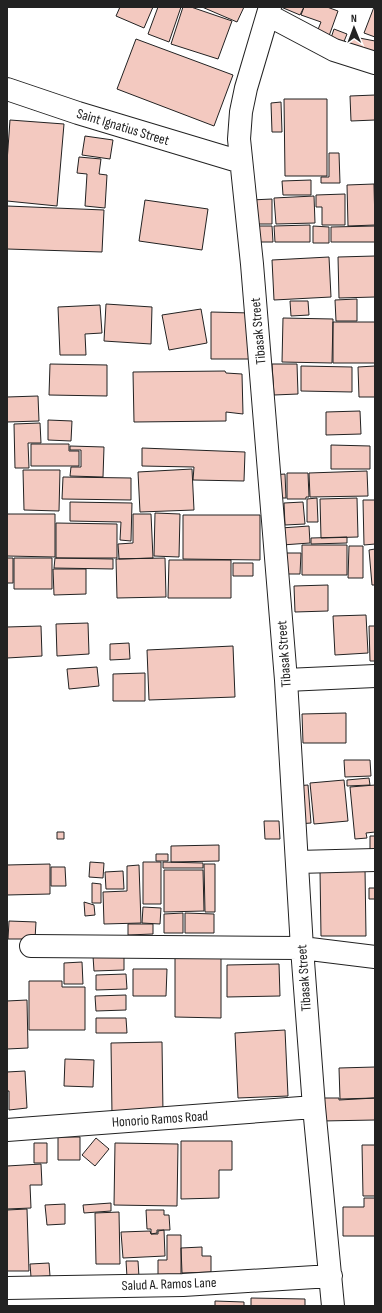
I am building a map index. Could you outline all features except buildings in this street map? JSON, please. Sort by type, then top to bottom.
[{"type":"street","points":[[269,11],[334,50],[375,63]]},
{"type":"street","name":"Tibasak Street","points":[[269,11],[246,88],[241,112],[239,139],[252,264],[286,680],[302,948],[314,1108],[334,1306]]},
{"type":"street","name":"Saint Ignatius Street","points":[[7,89],[86,115],[241,162]]},
{"type":"street","points":[[286,680],[375,676]]},
{"type":"street","points":[[297,862],[375,860]]},
{"type":"street","points":[[31,946],[302,948],[375,957]]},
{"type":"street","name":"Honorio Ramos Road","points":[[7,1130],[314,1108]]},
{"type":"street","name":"Salud A. Ramos Lane","points":[[7,1288],[183,1285],[331,1276]]}]
